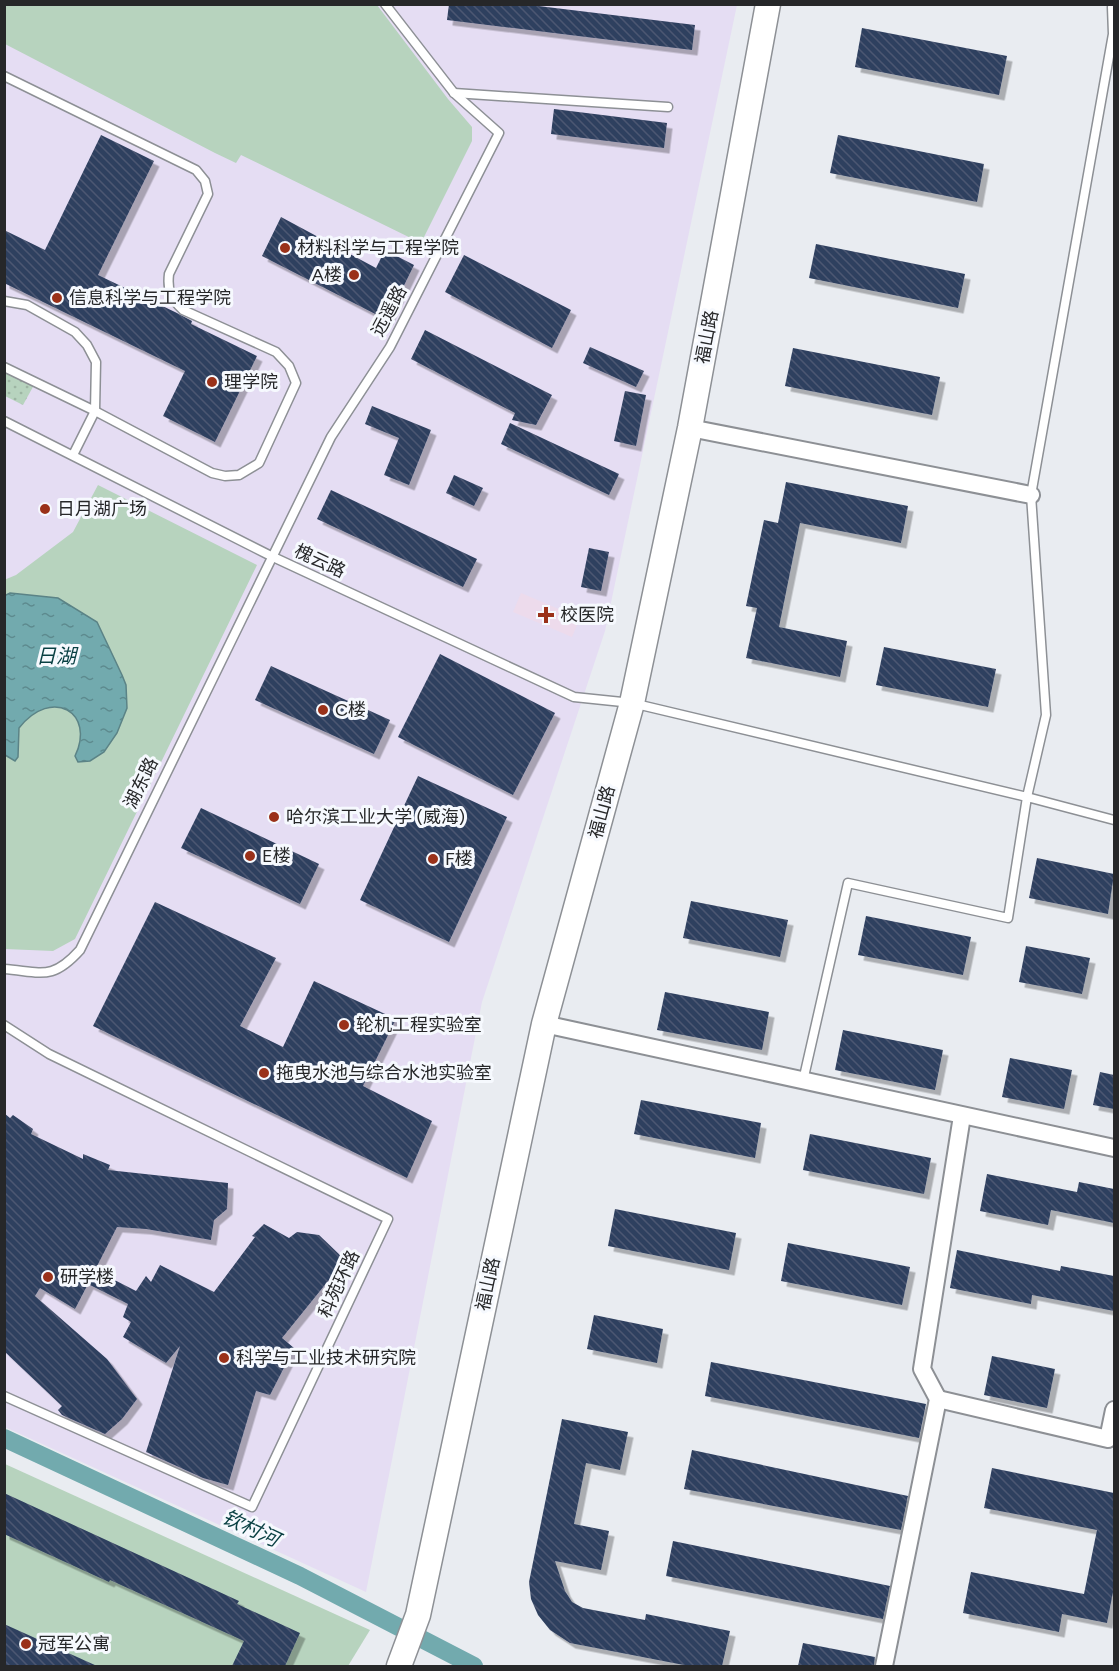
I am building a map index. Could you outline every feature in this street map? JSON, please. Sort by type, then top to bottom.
[{"type":"main road","name":"福山路","points":[[402,1656],[418,1615],[544,1024],[632,703],[690,428],[768,4]]},
{"type":"street","points":[[690,428],[1031,495]]},
{"type":"street","points":[[544,1024],[1114,1148]]},
{"type":"street","points":[[884,1666],[938,1399],[922,1369],[962,1116]]},
{"type":"street","points":[[938,1399],[1108,1439],[1114,1410]]},
{"type":"lane","name":"远遥路","points":[[271,556],[331,437],[390,346],[499,133],[454,93],[385,4]]},
{"type":"lane","points":[[803,1081],[848,883],[1008,918],[1027,797],[1046,715],[1031,495],[1113,34],[1112,8],[1114,5]]},
{"type":"lane","points":[[4,76],[196,171],[205,182],[208,194],[169,274],[167,288],[172,300],[183,310],[276,352],[289,366],[296,383],[259,463],[239,475],[225,476],[212,473],[4,366]]},
{"type":"lane","points":[[454,93],[668,107]]},
{"type":"lane","points":[[4,301],[27,305],[75,332],[87,345],[96,362],[95,411],[73,455]]},
{"type":"lane","name":"槐云路","points":[[4,421],[271,556],[574,698],[632,703],[1027,797],[1114,820]]},
{"type":"lane","name":"湖东路","points":[[4,969],[47,973],[64,966],[80,950],[271,556]]},
{"type":"lane","name":"科苑环路","points":[[4,1025],[49,1054],[388,1219],[252,1507],[4,1396]]},
{"type":"shaded area","name":"哈尔滨工业大学 (威海)","points":[[5,5],[737,5],[605,631],[482,1002],[366,1592],[5,1427]]},
{"type":"shaded area","name":"校医院","points":[[521,593],[580,618],[572,637],[513,612]]},
{"type":"green space","points":[[4,5],[377,5],[472,127],[472,141],[421,243],[241,155],[236,163],[215,153],[5,44]]},
{"type":"green space","points":[[4,370],[34,385],[23,405],[5,396]]},
{"type":"green space","points":[[98,485],[257,565],[75,939],[53,951],[5,949],[4,580],[16,575],[73,532]]},
{"type":"green space","points":[[5,1464],[370,1630],[348,1666],[5,1666]]},
{"type":"water","name":"日湖","points":[[10,593],[58,598],[97,622],[126,685],[127,708],[117,733],[104,752],[90,761],[78,762],[75,756],[80,741],[80,728],[75,717],[67,710],[57,707],[32,715],[19,728],[18,757],[15,761],[5,755],[4,596]]},
{"type":"building","points":[[449,4],[522,4],[695,25],[692,50],[447,20]]},
{"type":"building","points":[[862,28],[1007,56],[999,95],[855,67]]},
{"type":"building","points":[[554,109],[667,123],[664,148],[551,134]]},
{"type":"building","points":[[101,135],[154,161],[98,275],[177,313],[192,321],[191,324],[257,356],[215,442],[163,416],[185,371],[4,283],[4,230],[45,250]]},
{"type":"building","points":[[838,135],[984,164],[977,202],[830,173]]},
{"type":"building","name":"A楼","points":[[281,217],[376,268],[385,250],[414,265],[387,320],[262,256]]},
{"type":"building","points":[[816,244],[965,274],[958,308],[809,278]]},
{"type":"building","points":[[464,255],[571,310],[552,348],[445,292]]},
{"type":"building","points":[[425,330],[552,395],[536,425],[512,420],[515,413],[411,359]]},
{"type":"building","points":[[590,347],[644,371],[636,387],[583,363]]},
{"type":"building","points":[[793,348],[940,377],[932,415],[785,386]]},
{"type":"building","points":[[625,391],[646,395],[636,446],[614,441]]},
{"type":"building","points":[[372,406],[431,430],[409,485],[384,475],[399,438],[365,424]]},
{"type":"building","points":[[510,423],[619,474],[609,495],[501,444]]},
{"type":"building","points":[[454,475],[483,488],[474,506],[446,493]]},
{"type":"building","points":[[786,482],[908,506],[901,543],[800,523],[779,627],[847,641],[840,677],[746,658],[757,608],[746,606],[764,520],[778,523]]},
{"type":"building","points":[[331,490],[477,559],[463,587],[317,519]]},
{"type":"building","points":[[589,548],[609,552],[601,591],[581,587]]},
{"type":"building","points":[[884,647],[996,669],[988,707],[876,685]]},
{"type":"building","points":[[440,654],[555,713],[513,795],[398,737]]},
{"type":"building","name":"C楼","points":[[271,666],[390,720],[374,754],[255,700]]},
{"type":"building","name":"F楼","points":[[418,776],[507,817],[449,942],[360,900]]},
{"type":"building","name":"E楼","points":[[201,808],[319,864],[300,904],[181,848]]},
{"type":"building","points":[[1037,858],[1114,874],[1108,914],[1029,898]]},
{"type":"building","points":[[691,901],[788,920],[780,957],[683,938]]},
{"type":"building","name":"拖曳水池与综合水池实验室","points":[[155,902],[276,958],[240,1026],[283,1047],[314,981],[396,1019],[363,1086],[432,1121],[407,1178],[93,1026]]},
{"type":"building","points":[[866,916],[971,937],[963,975],[858,955]]},
{"type":"building","points":[[1026,946],[1090,958],[1082,994],[1019,982]]},
{"type":"building","points":[[665,992],[769,1012],[762,1050],[657,1030]]},
{"type":"building","points":[[843,1030],[943,1050],[935,1090],[835,1070]]},
{"type":"building","points":[[1010,1058],[1072,1070],[1064,1109],[1002,1097]]},
{"type":"building","points":[[1100,1072],[1114,1075],[1114,1109],[1093,1105]]},
{"type":"building","points":[[641,1100],[761,1123],[755,1158],[634,1134]]},
{"type":"building","points":[[4,1113],[10,1118],[13,1115],[33,1129],[31,1134],[83,1159],[83,1154],[110,1165],[108,1170],[228,1183],[227,1209],[214,1220],[211,1240],[146,1229],[117,1227],[95,1270],[136,1291],[146,1276],[151,1282],[160,1265],[214,1292],[255,1237],[252,1236],[264,1224],[289,1238],[297,1232],[319,1235],[345,1260],[282,1338],[294,1348],[270,1395],[256,1391],[228,1485],[203,1478],[146,1452],[180,1346],[166,1363],[123,1337],[131,1322],[123,1317],[128,1304],[88,1284],[75,1309],[40,1288],[35,1296],[107,1359],[137,1399],[122,1419],[105,1434],[62,1415],[58,1410],[62,1406],[4,1351]]},
{"type":"building","points":[[810,1134],[931,1158],[924,1194],[803,1170]]},
{"type":"building","points":[[987,1174],[1077,1192],[1079,1182],[1114,1189],[1114,1223],[1051,1210],[1048,1225],[980,1211]]},
{"type":"building","points":[[615,1209],[736,1233],[729,1270],[608,1246]]},
{"type":"building","points":[[788,1243],[910,1267],[902,1305],[781,1281]]},
{"type":"building","points":[[957,1250],[1060,1271],[1061,1266],[1114,1276],[1114,1311],[1032,1295],[1031,1304],[950,1288]]},
{"type":"building","points":[[594,1315],[663,1329],[657,1363],[587,1349]]},
{"type":"building","points":[[992,1356],[1055,1369],[1047,1408],[984,1395]]},
{"type":"building","points":[[711,1362],[926,1404],[919,1438],[705,1396]]},
{"type":"building","points":[[562,1419],[628,1432],[620,1470],[586,1463],[574,1524],[609,1531],[601,1570],[555,1561],[565,1591],[572,1602],[583,1608],[645,1620],[646,1614],[730,1631],[722,1666],[689,1666],[570,1643],[550,1630],[538,1615],[531,1599],[529,1582]]},
{"type":"building","points":[[692,1450],[908,1496],[901,1530],[684,1489]]},
{"type":"building","points":[[992,1468],[1114,1493],[1114,1587],[1107,1623],[1062,1614],[1059,1632],[963,1613],[971,1572],[1084,1594],[1097,1530],[984,1508]]},
{"type":"building","points":[[4,1493],[239,1601],[237,1604],[300,1633],[285,1666],[232,1666],[244,1641],[4,1534]]},
{"type":"building","points":[[673,1541],[890,1586],[883,1619],[666,1576]]},
{"type":"building","name":"冠军公寓","points":[[4,1624],[97,1666],[4,1666]]},
{"type":"building","points":[[803,1643],[875,1657],[874,1666],[798,1666]]},
{"type":"waterway","name":"钦村河","points":[[4,1438],[300,1576],[474,1666]]},
{"type":"place","name":"材料科学与工程学院","points":[[285,248]]},
{"type":"place","name":"A楼","points":[[354,275]]},
{"type":"place","name":"信息科学与工程学院","points":[[57,298]]},
{"type":"place","name":"理学院","points":[[212,382]]},
{"type":"place","name":"日月湖广场","points":[[45,509]]},
{"type":"place","name":"校医院","points":[[546,615]]},
{"type":"place","name":"C楼","points":[[323,710]]},
{"type":"place","name":"哈尔滨工业大学 (威海)","points":[[274,817]]},
{"type":"place","name":"E楼","points":[[250,856]]},
{"type":"place","name":"F楼","points":[[433,859]]},
{"type":"place","name":"轮机工程实验室","points":[[344,1025]]},
{"type":"place","name":"拖曳水池与综合水池实验室","points":[[264,1073]]},
{"type":"place","name":"研学楼","points":[[48,1277]]},
{"type":"place","name":"科学与工业技术研究院","points":[[224,1358]]},
{"type":"place","name":"冠军公寓","points":[[26,1644]]}]
